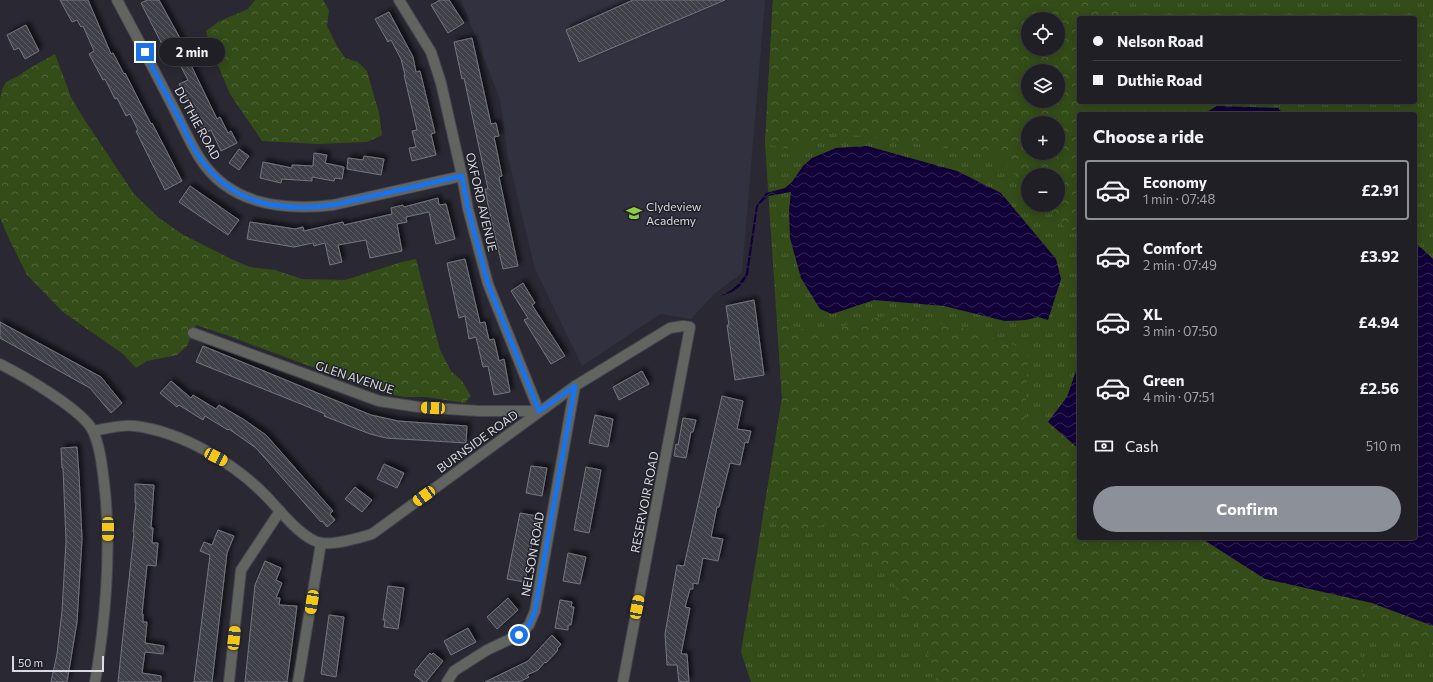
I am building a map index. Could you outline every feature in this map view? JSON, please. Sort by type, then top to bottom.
[{"type":"street","name":"DUTHIE ROAD","points":[[118,0],[199,157],[221,182],[233,191],[262,204],[317,207],[333,205],[462,176]]},
{"type":"street","name":"OXFORD AVENUE","points":[[399,0],[431,52],[441,83],[468,209],[488,284],[539,411]]},
{"type":"street","name":"BURNSIDE ROAD","points":[[93,431],[133,425],[164,432],[177,437],[227,462],[259,488],[303,535],[322,543],[349,541],[372,534],[575,386],[670,328],[683,326],[690,327]]},
{"type":"street","name":"RESERVOIR ROAD","points":[[623,682],[690,327]]},
{"type":"street","name":"GLEN AVENUE","points":[[193,333],[379,401],[425,408],[479,411],[539,411]]},
{"type":"street","points":[[0,364],[23,376],[52,395],[76,413],[93,431],[103,469],[108,529],[108,566],[95,682]]},
{"type":"street","name":"NELSON ROAD","points":[[447,682],[454,671],[487,650],[519,635],[529,625],[535,611],[575,386]]},
{"type":"street","points":[[229,682],[241,570],[280,511]]},
{"type":"street","points":[[298,682],[322,543]]},
{"type":"shaded area","name":"Clydeview Academy","points":[[461,0],[765,0],[742,273],[714,294],[691,319],[660,314],[582,366],[535,269],[508,157],[500,99]]},
{"type":"green space","points":[[255,0],[323,0],[329,10],[327,26],[337,46],[345,58],[358,62],[367,71],[379,113],[382,135],[367,142],[318,144],[262,141],[230,94],[209,44],[206,31],[218,22],[248,9]]},
{"type":"green space","points":[[773,0],[1433,0],[1433,682],[751,682],[741,652],[782,398],[765,144]]},
{"type":"green space","points":[[773,0],[1118,0],[1126,16],[1077,16],[1077,104],[1218,104],[1206,112],[1077,112],[1077,228],[1069,232],[1050,212],[1065,212],[1065,168],[1021,168],[1021,181],[997,155],[832,132],[796,150],[765,144]]},
{"type":"green space","points":[[55,54],[71,97],[134,194],[159,218],[182,234],[250,267],[275,270],[302,279],[345,280],[416,259],[440,350],[451,371],[462,381],[471,396],[465,403],[426,397],[405,397],[389,394],[196,325],[187,346],[177,355],[147,361],[136,368],[123,354],[63,312],[27,275],[0,218],[0,100],[2,89],[6,82]]},
{"type":"green space","points":[[892,314],[967,329],[1028,350],[1025,422],[1048,422],[1077,447],[1077,540],[1204,540],[1265,579],[1372,603],[1433,626],[1433,651],[1387,639],[1359,643],[1364,682],[937,682],[915,615],[879,563],[839,523],[785,531],[763,516],[782,398],[777,320],[814,333]]},
{"type":"water","points":[[1217,106],[1278,108],[1282,112],[1206,112]]},
{"type":"water","points":[[867,146],[957,171],[1001,193],[1056,259],[1061,279],[1048,320],[1038,317],[1026,320],[1005,321],[944,306],[874,300],[832,314],[820,309],[801,278],[790,238],[789,211],[791,192],[768,196],[758,206],[748,275],[737,289],[720,296],[735,287],[746,273],[756,206],[766,193],[785,188],[792,182],[803,166],[812,158],[836,148]]},
{"type":"water","points":[[1417,244],[1433,259],[1433,626],[1372,603],[1265,579],[1204,540],[1417,540]]},
{"type":"water","points":[[1077,368],[1077,447],[1048,422],[1067,397]]},
{"type":"building","points":[[60,0],[88,0],[111,54],[113,53],[124,74],[125,73],[182,181],[165,190],[136,131],[138,130],[130,114],[126,116],[117,98],[115,99],[105,79],[103,80],[89,54],[94,51],[83,26],[81,27],[77,20],[72,22]]},
{"type":"building","points":[[147,0],[159,0],[192,60],[189,61],[217,119],[220,117],[228,133],[231,131],[237,143],[221,151],[211,130],[204,134],[179,84],[188,80],[176,57],[170,60],[141,3]]},
{"type":"building","points":[[440,0],[449,0],[464,23],[448,33],[431,5]]},
{"type":"building","points":[[633,0],[725,0],[579,62],[566,30]]},
{"type":"building","points":[[389,12],[413,57],[416,72],[420,71],[435,133],[431,134],[436,155],[412,161],[409,148],[416,147],[412,131],[417,130],[401,59],[391,40],[388,42],[375,19]]},
{"type":"building","points":[[26,25],[39,51],[25,59],[19,48],[14,50],[7,35]]},
{"type":"building","points":[[472,38],[491,124],[496,123],[499,136],[494,137],[502,176],[499,177],[518,266],[503,269],[485,189],[488,189],[464,78],[462,79],[454,42]]},
{"type":"building","points":[[239,149],[249,156],[239,170],[229,163]]},
{"type":"building","points":[[314,153],[327,155],[325,163],[344,167],[342,179],[335,178],[334,181],[312,177],[312,181],[282,179],[281,183],[260,178],[263,162],[292,168],[292,165],[313,166]]},
{"type":"building","points":[[364,156],[384,159],[381,175],[347,169],[348,158],[363,160]]},
{"type":"building","points":[[190,186],[239,220],[228,235],[179,202]]},
{"type":"building","points":[[438,198],[439,205],[446,204],[455,239],[436,244],[429,212],[406,217],[407,222],[397,224],[402,251],[370,258],[366,240],[338,245],[342,262],[330,265],[325,243],[314,246],[313,243],[294,247],[247,239],[250,222],[295,229],[303,227],[304,231],[343,222],[344,225],[392,214],[391,208],[403,205],[404,207]]},
{"type":"building","points":[[465,259],[480,323],[485,322],[489,340],[494,339],[499,361],[504,359],[510,392],[494,395],[488,366],[483,367],[476,337],[469,339],[465,316],[459,318],[447,263]]},
{"type":"building","points":[[523,283],[535,303],[532,305],[565,356],[551,364],[524,320],[528,318],[511,291]]},
{"type":"building","points":[[754,300],[764,375],[735,380],[727,325],[729,325],[726,306]]},
{"type":"building","points":[[0,322],[101,377],[122,403],[111,413],[90,388],[0,338]]},
{"type":"building","points":[[203,346],[371,415],[398,421],[467,426],[466,443],[386,438],[370,434],[324,416],[325,414],[301,404],[196,362]]},
{"type":"building","points":[[642,371],[649,384],[619,400],[613,387]]},
{"type":"building","points":[[171,381],[191,398],[193,395],[216,409],[219,405],[266,435],[333,511],[330,514],[335,520],[327,527],[322,521],[321,522],[256,448],[229,429],[228,430],[205,416],[203,420],[179,405],[177,407],[160,393]]},
{"type":"building","points":[[722,396],[743,401],[737,429],[751,431],[748,443],[745,442],[740,465],[730,463],[719,507],[717,507],[711,537],[723,539],[718,561],[703,558],[698,584],[693,583],[693,589],[690,589],[685,607],[690,608],[681,654],[687,654],[689,682],[679,682],[677,665],[667,665],[665,634],[677,565],[684,566]]},
{"type":"building","points":[[595,415],[613,419],[608,447],[589,443]]},
{"type":"building","points":[[683,418],[696,420],[693,432],[691,432],[686,458],[674,456],[676,444],[678,445]]},
{"type":"building","points":[[77,447],[82,539],[77,622],[67,682],[51,682],[57,654],[62,611],[66,541],[61,448]]},
{"type":"building","points":[[384,464],[404,473],[397,488],[377,479]]},
{"type":"building","points":[[531,466],[547,468],[542,496],[526,493]]},
{"type":"building","points":[[586,467],[601,470],[589,533],[574,530]]},
{"type":"building","points":[[135,484],[154,485],[151,528],[153,528],[152,543],[158,543],[156,566],[147,565],[142,614],[143,622],[147,622],[145,643],[164,646],[163,654],[145,652],[142,673],[161,676],[161,682],[118,682],[134,533],[136,503]]},
{"type":"building","points":[[355,487],[372,500],[362,512],[345,499]]},
{"type":"building","points":[[520,513],[537,516],[525,582],[507,579]]},
{"type":"building","points":[[218,530],[234,536],[227,553],[212,682],[194,682],[210,555],[200,551],[204,542],[212,545]]},
{"type":"building","points":[[568,553],[586,557],[580,584],[563,581]]},
{"type":"building","points":[[265,561],[281,568],[276,580],[282,583],[276,598],[280,598],[279,605],[297,606],[287,682],[245,682],[255,585]]},
{"type":"building","points":[[388,586],[404,588],[398,629],[384,627],[385,620],[383,620]]},
{"type":"building","points":[[508,598],[518,610],[497,629],[487,617]]},
{"type":"building","points":[[560,600],[572,602],[571,607],[574,607],[571,625],[568,625],[568,630],[555,628]]},
{"type":"building","points":[[329,615],[344,617],[336,677],[321,674]]},
{"type":"building","points":[[468,628],[476,642],[451,655],[444,641]]},
{"type":"building","points":[[552,635],[561,644],[557,649],[558,650],[538,670],[527,675],[529,677],[519,682],[485,682],[528,661]]},
{"type":"building","points":[[430,653],[431,655],[433,653],[443,661],[426,682],[423,682],[414,675],[416,672],[415,671]]},
{"type":"place","name":"Clydeview Academy","points":[[634,213]]},
{"type":"route","points":[[145,52],[199,157],[221,182],[233,191],[262,204],[300,208],[333,205],[462,176],[468,209],[488,284],[539,411],[575,386],[535,611],[529,625],[519,635]]}]
